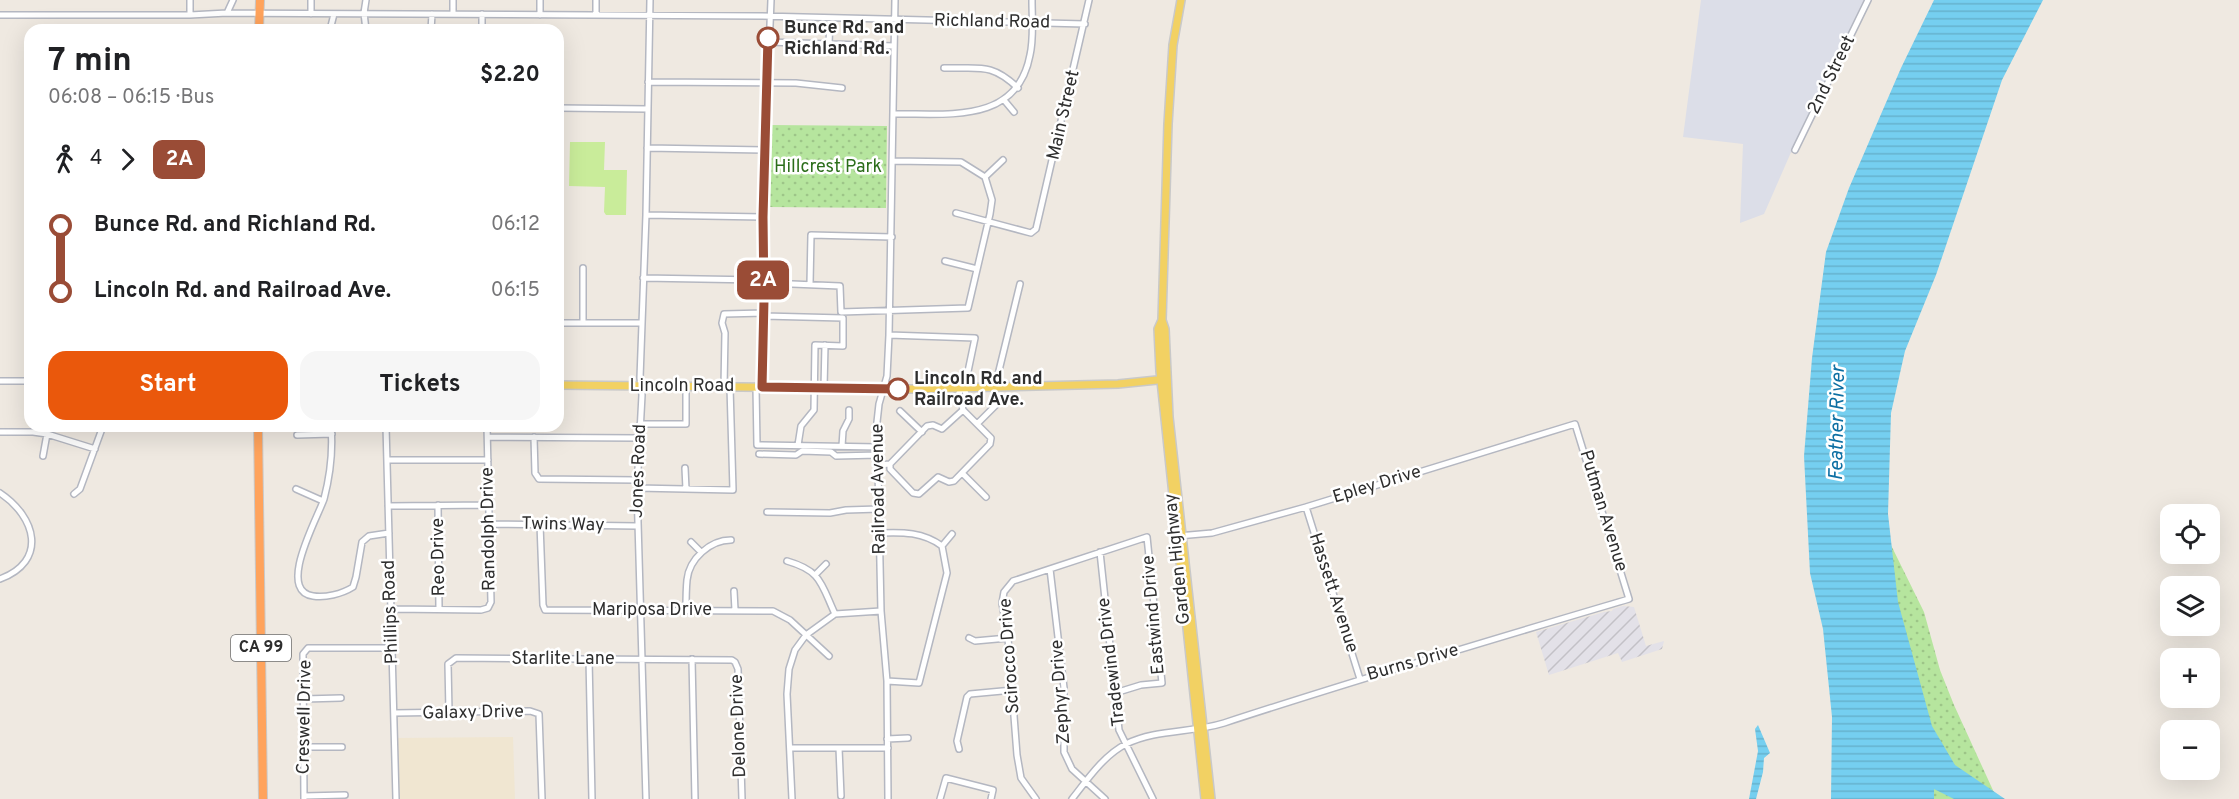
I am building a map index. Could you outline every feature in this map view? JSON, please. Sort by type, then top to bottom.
[{"type":"highway","points":[[259,24],[260,0]]},
{"type":"highway","name":"CA 99","points":[[258,432],[263,799]]},
{"type":"main road","name":"Garden Highway","points":[[1181,0],[1173,45],[1167,136],[1162,320],[1158,329],[1200,729],[1205,799]]},
{"type":"main road","name":"Lincoln Road","points":[[564,385],[883,389],[1118,384],[1163,380]]},
{"type":"main road","name":"Garden Highway","points":[[1200,729],[1211,799]]},
{"type":"street","points":[[190,0],[190,15]]},
{"type":"street","points":[[227,13],[233,0]]},
{"type":"street","points":[[310,15],[311,0]]},
{"type":"street","points":[[365,24],[366,0]]},
{"type":"street","points":[[453,0],[453,14]]},
{"type":"street","points":[[540,0],[540,15]]},
{"type":"street","points":[[596,0],[596,15]]},
{"type":"street","name":"Jones Road","points":[[646,799],[637,480],[646,215],[650,0]]},
{"type":"street","points":[[771,0],[766,83],[763,217],[764,315],[757,445],[878,447]]},
{"type":"street","name":"Railroad Avenue","points":[[888,799],[887,681],[881,611],[878,412],[887,376],[890,335],[895,0]]},
{"type":"street","points":[[893,114],[969,113],[984,110],[1004,100],[1018,88],[1027,70],[1031,53],[1032,0]]},
{"type":"street","name":"Main Street","points":[[988,223],[1031,233],[1036,229],[1089,0]]},
{"type":"street","name":"2nd Street","points":[[1795,150],[1868,0]]},
{"type":"street","name":"Richland Road","points":[[0,15],[227,13],[650,15],[1085,24]]},
{"type":"street","points":[[431,24],[432,14]]},
{"type":"street","points":[[482,14],[482,24]]},
{"type":"street","points":[[332,24],[334,15]]},
{"type":"street","points":[[830,18],[830,44]]},
{"type":"street","points":[[768,42],[894,46]]},
{"type":"street","points":[[944,68],[992,69],[1006,77],[1018,88]]},
{"type":"street","points":[[648,82],[803,83],[842,88]]},
{"type":"street","points":[[1004,100],[1014,112]]},
{"type":"street","points":[[564,108],[648,109]]},
{"type":"street","points":[[647,148],[765,150]]},
{"type":"street","points":[[985,177],[1003,160]]},
{"type":"street","points":[[643,278],[758,280],[840,286],[841,312],[968,308],[992,200],[985,177],[961,162],[893,161]]},
{"type":"street","points":[[956,213],[988,223]]},
{"type":"street","points":[[646,215],[763,217]]},
{"type":"street","points":[[810,284],[811,235],[892,237]]},
{"type":"street","points":[[945,261],[977,269]]},
{"type":"street","points":[[583,268],[583,323]]},
{"type":"street","points":[[994,387],[1020,284]]},
{"type":"street","points":[[637,488],[733,490],[724,314],[843,318],[843,346],[815,345],[814,410],[801,426],[798,445]]},
{"type":"street","points":[[564,322],[641,323]]},
{"type":"street","points":[[890,335],[975,338],[963,388],[967,393],[967,400],[963,408],[942,429],[930,425],[890,467]]},
{"type":"street","points":[[824,388],[825,345]]},
{"type":"street","points":[[0,381],[24,381]]},
{"type":"street","points":[[640,424],[686,424],[686,387]]},
{"type":"street","points":[[978,423],[998,403]]},
{"type":"street","points":[[878,467],[890,467],[916,494],[921,494],[938,477],[951,482],[991,441],[990,435],[963,408]]},
{"type":"street","points":[[842,446],[843,431],[849,419],[849,410]]},
{"type":"street","points":[[900,411],[922,432]]},
{"type":"street","name":"Epley Drive","points":[[1179,536],[1212,533],[1306,507],[1575,424]]},
{"type":"street","name":"Putman Avenue","points":[[1575,424],[1629,599]]},
{"type":"street","points":[[0,432],[33,432],[95,450]]},
{"type":"street","points":[[74,494],[80,489],[101,432]]},
{"type":"street","name":"Phillips Road","points":[[386,432],[396,799]]},
{"type":"street","name":"Randolph Drive","points":[[392,609],[481,610],[488,608],[491,602],[488,432]]},
{"type":"street","points":[[297,435],[332,434],[329,476],[323,501],[304,546],[298,574],[298,585],[306,594],[324,596],[345,592],[352,587],[362,542],[369,536],[389,533]]},
{"type":"street","points":[[43,456],[47,435]]},
{"type":"street","points":[[534,436],[535,473],[539,479],[637,480]]},
{"type":"street","points":[[488,437],[639,438]]},
{"type":"street","points":[[759,454],[796,455],[802,451],[831,452],[836,456],[878,455]]},
{"type":"street","points":[[387,460],[488,460]]},
{"type":"street","points":[[685,468],[686,489]]},
{"type":"street","points":[[962,473],[986,497]]},
{"type":"street","points":[[296,489],[323,501]]},
{"type":"street","points":[[0,493],[22,514],[32,533],[32,548],[26,562],[16,573],[0,579]]},
{"type":"street","name":"Reo Drive","points":[[438,505],[439,609]]},
{"type":"street","points":[[388,506],[489,505]]},
{"type":"street","name":"Hassett Avenue","points":[[1306,507],[1360,679]]},
{"type":"street","points":[[767,512],[830,513],[879,509]]},
{"type":"street","name":"Twins Way","points":[[489,524],[637,526]]},
{"type":"street","name":"Mariposa Drive","points":[[540,524],[545,610],[774,611],[790,620],[829,656]]},
{"type":"street","points":[[880,533],[907,532],[931,538],[942,546],[947,573],[919,683],[887,681]]},
{"type":"street","points":[[942,546],[952,534]]},
{"type":"street","name":"Scirocco Drive","points":[[1036,799],[1021,778],[1017,755],[1008,638],[1002,603],[1004,592],[1013,580],[1147,537]]},
{"type":"street","name":"Eastwind Drive","points":[[1115,693],[1141,685],[1162,683],[1147,537]]},
{"type":"street","points":[[686,610],[687,579],[701,552],[724,540],[731,540]]},
{"type":"street","points":[[691,542],[701,552]]},
{"type":"street","name":"Tradewind Drive","points":[[1100,552],[1119,730],[1153,799]]},
{"type":"street","points":[[787,561],[801,565],[816,574],[835,614]]},
{"type":"street","points":[[816,574],[826,564]]},
{"type":"street","name":"Zephyr Drive","points":[[1050,569],[1064,688],[1064,752],[1072,769],[1105,799]]},
{"type":"street","points":[[734,591],[735,610]]},
{"type":"street","name":"Burns Drive","points":[[1125,744],[1148,736],[1200,729],[1629,599]]},
{"type":"street","points":[[792,799],[787,694],[789,669],[795,650],[806,635],[835,614],[881,611]]},
{"type":"street","points":[[969,638],[975,641],[1008,638]]},
{"type":"street","name":"Creswell Drive","points":[[304,797],[303,654],[308,648],[392,648]]},
{"type":"street","name":"Starlite Lane","points":[[449,712],[448,664],[456,658],[728,659]]},
{"type":"street","points":[[589,659],[592,799]]},
{"type":"street","points":[[692,659],[695,799]]},
{"type":"street","name":"Delone Drive","points":[[728,659],[735,662],[738,669],[742,799]]},
{"type":"street","points":[[959,749],[957,741],[967,697],[970,694],[1013,690]]},
{"type":"street","points":[[304,699],[341,698]]},
{"type":"street","name":"Galaxy Drive","points":[[394,713],[530,711],[538,714],[542,799]]},
{"type":"street","points":[[887,739],[908,738]]},
{"type":"street","points":[[1072,799],[1106,759],[1125,744]]},
{"type":"street","points":[[305,747],[342,747]]},
{"type":"street","points":[[790,748],[888,748]]},
{"type":"street","points":[[839,748],[841,796]]},
{"type":"street","points":[[940,799],[946,778],[993,790],[991,799]]},
{"type":"street","points":[[304,797],[345,795]]},
{"type":"shaded area","points":[[1701,0],[1866,0],[1792,150],[1764,214],[1740,223],[1743,144],[1683,137]]},
{"type":"shaded area","points":[[1623,606],[1634,607],[1646,646],[1664,641],[1662,649],[1622,662],[1618,653],[1549,675],[1536,632]]},
{"type":"shaded area","points":[[513,737],[515,799],[399,799],[397,738]]},
{"type":"green space","name":"Hillcrest Park","points":[[770,125],[887,126],[886,208],[768,207]]},
{"type":"green space","points":[[570,142],[605,142],[604,170],[627,170],[626,215],[606,215],[604,212],[605,187],[569,186]]},
{"type":"green space","points":[[1887,537],[1924,612],[1940,670],[1997,799],[1930,799],[1905,672]]},
{"type":"water","name":"Feather River","points":[[1934,0],[2043,0],[2002,80],[1936,275],[1905,351],[1891,413],[1888,514],[1898,602],[1932,726],[1955,765],[2005,799],[1954,799],[1934,789],[1934,799],[1831,799],[1832,717],[1823,629],[1810,573],[1804,456],[1812,358],[1826,252],[1849,188],[1901,68]]},
{"type":"water","points":[[1758,725],[1770,753],[1764,758],[1756,799],[1749,799],[1758,751],[1755,729]]},
{"type":"bus line","name":"2A","points":[[768,38],[762,267],[764,300],[762,387],[898,389]]},
{"type":"place","name":"Bunce Rd. and Richland Rd.","points":[[768,38]]},
{"type":"place","name":"Lincoln Rd. and Railroad Ave.","points":[[898,389]]}]
